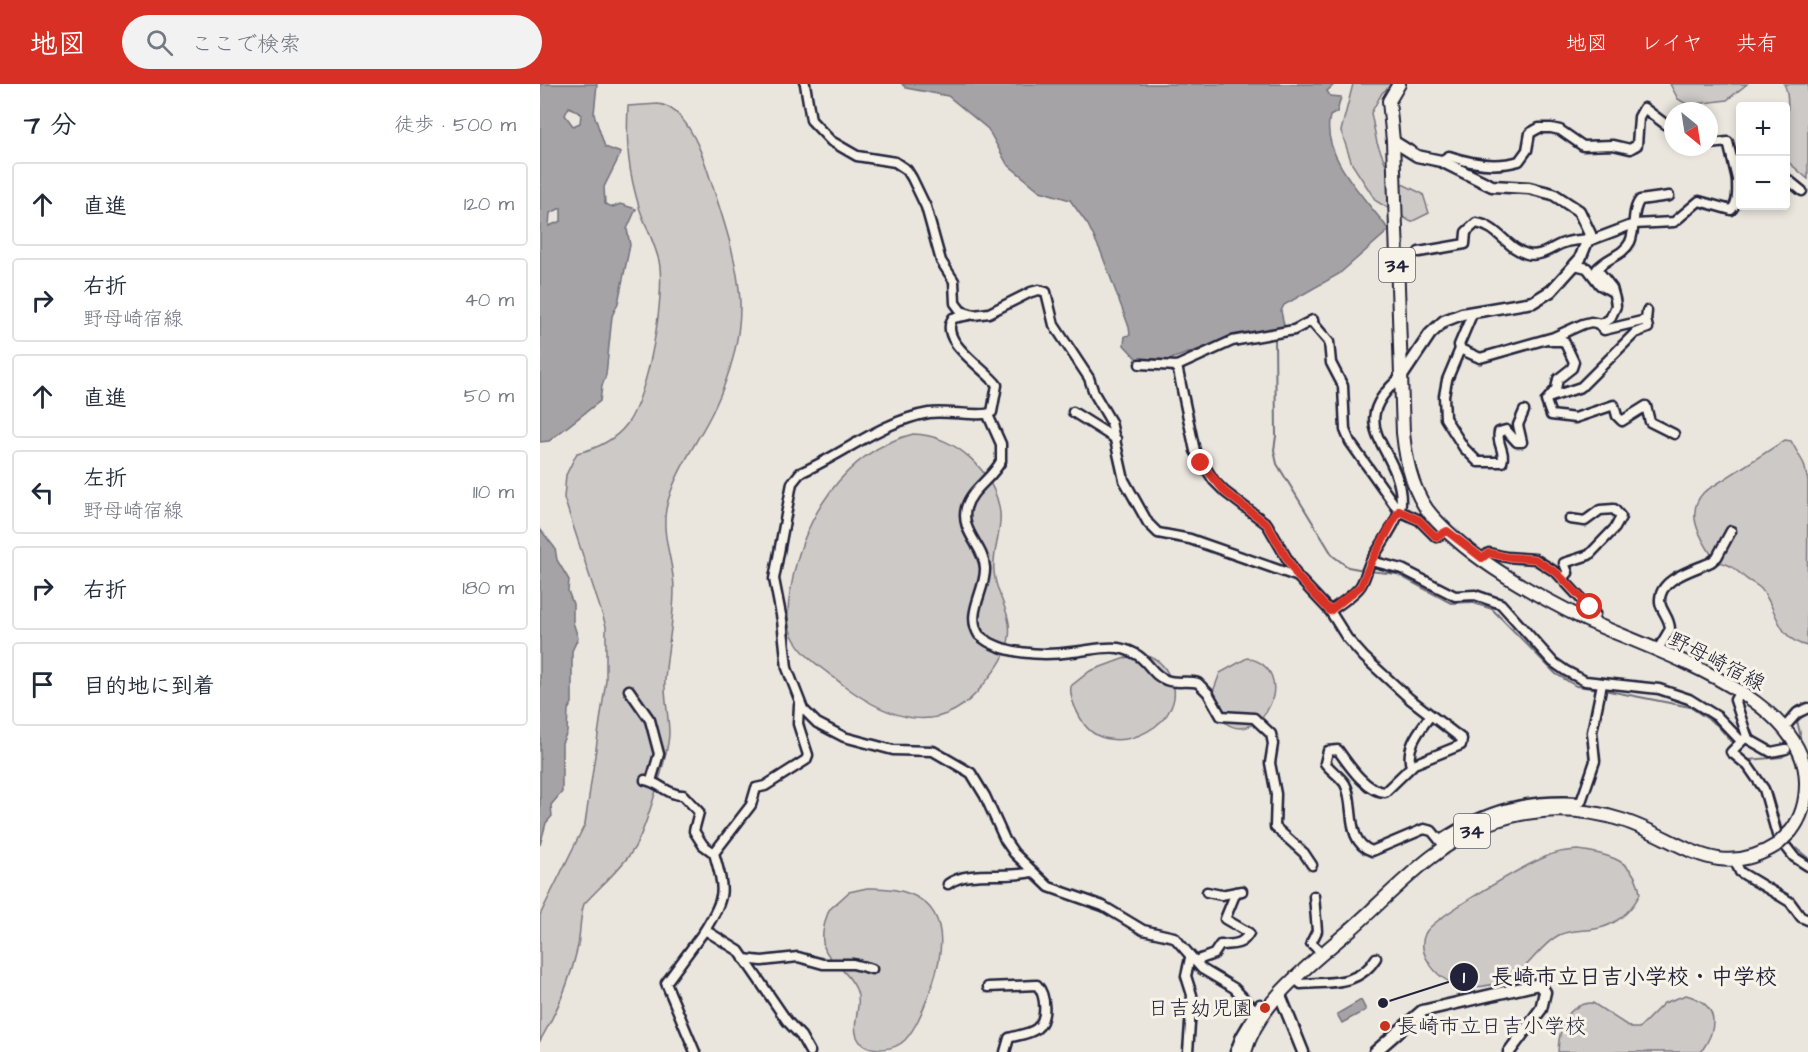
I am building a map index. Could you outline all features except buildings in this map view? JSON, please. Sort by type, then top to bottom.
[{"type":"main road","name":"野母崎宿線","points":[[1245,1052],[1253,1030],[1280,995],[1443,843],[1477,828],[1528,813],[1579,811],[1624,820],[1710,859],[1735,861],[1756,856],[1778,844],[1791,831],[1805,802],[1806,778],[1793,747],[1784,728],[1761,704],[1740,691],[1543,597],[1482,558],[1447,531],[1422,502],[1406,459],[1393,141],[1389,101],[1399,84]]},
{"type":"street","points":[[805,84],[811,120],[831,141],[857,156],[885,159],[907,170],[926,207],[941,261],[954,281],[955,303],[969,315]]},
{"type":"street","points":[[1441,161],[1449,156],[1470,164],[1487,165],[1519,161],[1527,150],[1530,133],[1539,128],[1560,130],[1583,146],[1613,145],[1630,150],[1637,145],[1639,117],[1644,108],[1664,123]]},
{"type":"street","points":[[1177,366],[1191,436],[1201,463],[1225,492],[1267,524],[1297,576],[1330,611],[1354,593],[1399,511],[1399,486],[1374,419],[1378,399],[1402,376],[1438,325],[1452,317],[1538,300],[1551,291],[1575,266],[1589,240],[1588,225],[1581,213],[1559,197],[1529,188],[1491,186],[1441,161],[1417,156],[1393,141]]},
{"type":"street","points":[[1718,143],[1728,142],[1736,169]]},
{"type":"street","points":[[1790,182],[1802,191]]},
{"type":"street","points":[[1598,324],[1610,319],[1614,312],[1615,299],[1596,270],[1608,258],[1624,251],[1629,244],[1640,200],[1669,196]]},
{"type":"street","points":[[1419,252],[1465,244],[1466,232],[1476,223],[1491,228],[1520,251],[1531,255],[1550,250],[1564,242],[1589,240],[1634,224],[1674,222],[1699,201],[1731,210],[1736,199]]},
{"type":"street","points":[[1575,266],[1587,268],[1600,285],[1611,291]]},
{"type":"street","points":[[988,415],[996,404],[997,385],[957,346],[950,326],[954,318],[994,311],[1039,290],[1046,292],[1054,325],[1089,378],[1094,393],[1111,422],[1124,480],[1148,523],[1158,533],[1190,539],[1297,576]]},
{"type":"street","points":[[1473,312],[1460,340],[1460,349],[1447,380],[1445,418],[1467,452],[1478,462],[1502,462],[1503,457],[1498,441],[1499,432],[1506,430],[1517,442],[1522,442],[1518,424],[1524,411]]},
{"type":"street","points":[[1525,346],[1591,322],[1598,324],[1604,330],[1626,327],[1646,315],[1647,328],[1635,333],[1581,387],[1551,398]]},
{"type":"street","points":[[1140,364],[1177,366],[1232,341],[1294,330],[1312,321],[1329,342],[1331,363],[1343,386],[1345,430],[1350,442],[1399,511],[1419,520],[1436,537],[1447,531]]},
{"type":"street","points":[[1460,349],[1480,358],[1561,339],[1570,350],[1574,365],[1558,379],[1558,386],[1545,404],[1554,417],[1575,418],[1614,405],[1617,416],[1622,421],[1646,406],[1650,422],[1674,434]]},
{"type":"street","points":[[714,853],[751,805],[756,788],[765,786],[806,760],[808,755],[798,724],[799,705],[787,668],[782,620],[774,579],[792,483],[800,473],[902,419],[948,411],[988,415]]},
{"type":"street","points":[[1073,412],[1116,439]]},
{"type":"street","points":[[988,415],[1001,444],[1001,461],[973,494],[965,513],[967,527],[984,560],[985,574],[974,618],[979,635],[997,645],[1028,652],[1059,654],[1106,648],[1132,651],[1146,660],[1165,680],[1198,683],[1208,693],[1221,716],[1254,718],[1268,730],[1272,738],[1270,763],[1276,794],[1275,827],[1304,853],[1312,865]]},
{"type":"street","points":[[1563,578],[1568,573],[1564,563],[1589,555],[1615,528],[1621,517],[1614,509],[1607,508],[1585,521],[1570,519]]},
{"type":"street","points":[[1657,651],[1670,629],[1660,605],[1667,584],[1711,562],[1717,557],[1731,531]]},
{"type":"street","points":[[1482,558],[1489,553],[1535,559],[1563,578],[1595,614],[1592,622]]},
{"type":"street","points":[[1370,563],[1402,569],[1446,593],[1461,597],[1474,595],[1501,604],[1553,662],[1585,681],[1659,688],[1689,699],[1718,717],[1740,742],[1771,752],[1793,747]]},
{"type":"street","name":"34","points":[[1330,611],[1347,638],[1364,657],[1430,716],[1460,736],[1461,745],[1411,766],[1389,790],[1380,792],[1353,770],[1337,749],[1328,751],[1324,758],[1327,766],[1345,785],[1353,827],[1368,850],[1379,850],[1420,829],[1430,830],[1443,843]]},
{"type":"street","points":[[1443,843],[1484,815],[1518,804],[1581,802],[1595,761],[1592,732],[1602,684]]},
{"type":"street","points":[[630,690],[650,720],[659,754],[648,781],[676,795],[683,795],[696,807],[699,812],[694,831],[702,845],[714,853],[721,880],[722,902],[705,930],[666,983],[695,1052]]},
{"type":"street","points":[[1740,691],[1735,700],[1740,742],[1731,752],[1748,766],[1764,789],[1777,835],[1794,857],[1808,866]]},
{"type":"street","points":[[799,705],[813,720],[828,730],[893,750],[933,751],[971,773],[985,796],[1005,840],[1032,872],[1049,887],[1066,895],[1104,906],[1143,930],[1174,937],[1202,969],[1234,988],[1257,1007],[1235,1052]]},
{"type":"street","points":[[1784,728],[1797,714],[1808,708]]},
{"type":"street","points":[[1411,766],[1409,761],[1413,742],[1430,716]]},
{"type":"street","points":[[1735,861],[1740,872],[1790,902],[1801,917],[1808,920]]},
{"type":"street","points":[[948,884],[963,876],[1013,877],[1032,872]]},
{"type":"street","points":[[1188,1052],[1192,995],[1185,976],[1193,960],[1214,954],[1220,945],[1240,944],[1249,933],[1225,920],[1239,892],[1221,895],[1207,892]]},
{"type":"street","points":[[1314,896],[1317,932],[1311,943],[1323,954]]},
{"type":"street","points":[[705,930],[738,951],[787,1021],[801,1036],[810,1052]]},
{"type":"street","points":[[744,959],[762,961],[798,957],[823,964],[853,964],[872,969]]},
{"type":"street","points":[[1295,980],[1301,984],[1346,982],[1364,974],[1376,958]]},
{"type":"street","points":[[988,987],[1029,983],[1037,985],[1043,993],[1041,1023],[1034,1030],[1009,1038],[1005,1052]]},
{"type":"street","points":[[1375,1052],[1422,1011],[1539,984],[1545,992],[1541,1009],[1509,1052]]},
{"type":"street","points":[[1280,995],[1303,1052]]},
{"type":"shaded area","points":[[540,84],[597,84],[594,114],[605,147],[621,153],[604,187],[605,204],[613,207],[620,204],[636,209],[627,229],[630,245],[618,303],[612,316],[606,375],[600,401],[549,441],[540,442]],"holes":[[[569,107],[581,114],[580,123],[573,126],[565,115]],[[561,208],[561,221],[549,226],[550,213]]]},
{"type":"shaded area","points":[[902,84],[1335,84],[1327,91],[1330,96],[1341,97],[1337,112],[1330,116],[1331,145],[1346,174],[1386,226],[1387,232],[1339,274],[1284,305],[1281,311],[1285,330],[1246,333],[1168,360],[1136,358],[1124,345],[1125,336],[1130,335],[1129,327],[1101,252],[1088,225],[1070,200],[1040,191],[1007,164],[988,129],[948,96],[906,88]]},
{"type":"shaded area","points":[[1353,84],[1392,84],[1382,93],[1371,113],[1377,143],[1392,179],[1423,194],[1429,213],[1411,222],[1376,201],[1352,164],[1341,131]]},
{"type":"shaded area","points":[[1670,84],[1747,84],[1727,100],[1683,102],[1678,99]]},
{"type":"shaded area","points":[[1784,84],[1808,84],[1808,179],[1790,163],[1790,102],[1788,102]]},
{"type":"shaded area","points":[[658,104],[676,112],[683,120],[690,129],[704,160],[723,217],[736,268],[740,315],[733,358],[719,398],[674,483],[666,509],[665,530],[674,589],[665,680],[669,734],[660,775],[644,828],[633,850],[584,904],[571,974],[540,1041],[540,915],[585,824],[606,680],[606,626],[564,498],[566,475],[577,453],[604,443],[617,435],[627,424],[642,392],[654,345],[660,297],[659,261],[640,210],[633,183],[627,120],[628,106]]},
{"type":"shaded area","points":[[913,434],[928,436],[957,448],[982,470],[990,483],[997,498],[1000,513],[1000,527],[994,557],[995,579],[1010,629],[1008,644],[1003,656],[984,684],[968,701],[951,712],[933,718],[915,718],[897,714],[860,697],[802,651],[790,631],[788,619],[789,600],[805,538],[830,492],[866,456],[888,443]]},
{"type":"shaded area","points":[[1785,440],[1791,441],[1804,464],[1808,481],[1807,646],[1797,642],[1784,631],[1760,588],[1731,566],[1716,562],[1705,545],[1695,518],[1698,500],[1704,492]]},
{"type":"shaded area","points":[[540,529],[555,548],[557,560],[569,580],[568,591],[573,604],[573,622],[578,638],[572,651],[572,703],[568,710],[567,732],[562,743],[562,792],[551,805],[552,816],[546,823],[540,845]]},
{"type":"shaded area","points":[[1136,654],[1156,659],[1166,670],[1174,692],[1171,707],[1162,721],[1131,738],[1113,740],[1097,735],[1084,724],[1079,715],[1072,701],[1071,686],[1090,671]]},
{"type":"shaded area","points":[[1247,658],[1263,665],[1272,677],[1274,691],[1270,705],[1262,718],[1251,726],[1237,728],[1221,719],[1211,697],[1220,673]]},
{"type":"shaded area","points":[[1578,850],[1610,857],[1627,866],[1633,873],[1640,894],[1622,917],[1602,927],[1559,935],[1545,945],[1521,970],[1496,983],[1474,987],[1463,986],[1443,978],[1435,971],[1426,958],[1423,948],[1425,934],[1431,927],[1479,893],[1533,863],[1555,853]]},
{"type":"shaded area","points":[[867,888],[891,889],[910,894],[924,902],[934,913],[941,945],[932,986],[914,1028],[900,1044],[882,1049],[876,1049],[860,1042],[855,1030],[858,1002],[856,989],[850,978],[829,957],[823,940],[829,910],[849,892]]},
{"type":"shaded area","points":[[1686,995],[1705,1004],[1713,1018],[1711,1034],[1701,1052],[1558,1052],[1562,1026],[1570,1012],[1576,1007],[1593,1003],[1631,1028],[1639,1028],[1664,1003]]},
{"type":"shaded area","points":[[1361,1000],[1366,1010],[1342,1023],[1337,1014]]},
{"type":"waterway","points":[[1275,337],[1276,436],[1274,450],[1277,464],[1333,556],[1348,567],[1364,570]]},
{"type":"waterway","points":[[1369,571],[1397,574],[1451,603],[1471,602],[1492,609],[1556,674],[1576,686],[1599,689]]},
{"type":"waterway","points":[[1604,690],[1690,707],[1717,725],[1751,764]]},
{"type":"waterway","points":[[1799,742],[1800,733],[1797,721],[1808,713]]},
{"type":"waterway","points":[[1748,760],[1782,757],[1793,749]]},
{"type":"waterway","points":[[1756,771],[1770,789],[1783,833]]},
{"type":"waterway","points":[[1787,841],[1808,858]]},
{"type":"place","name":"長崎市立日吉小学校・中学校","points":[[1383,1003]]},
{"type":"place","name":"日吉幼児園","points":[[1265,1008]]},
{"type":"place","name":"長崎市立日吉小学校","points":[[1385,1026]]},
{"type":"route","points":[[1201,463],[1225,492],[1263,519],[1297,576],[1330,611],[1361,586],[1370,564],[1399,511],[1419,520],[1433,536],[1442,536],[1447,531],[1482,558],[1489,553],[1535,559],[1557,573],[1590,607]]}]
